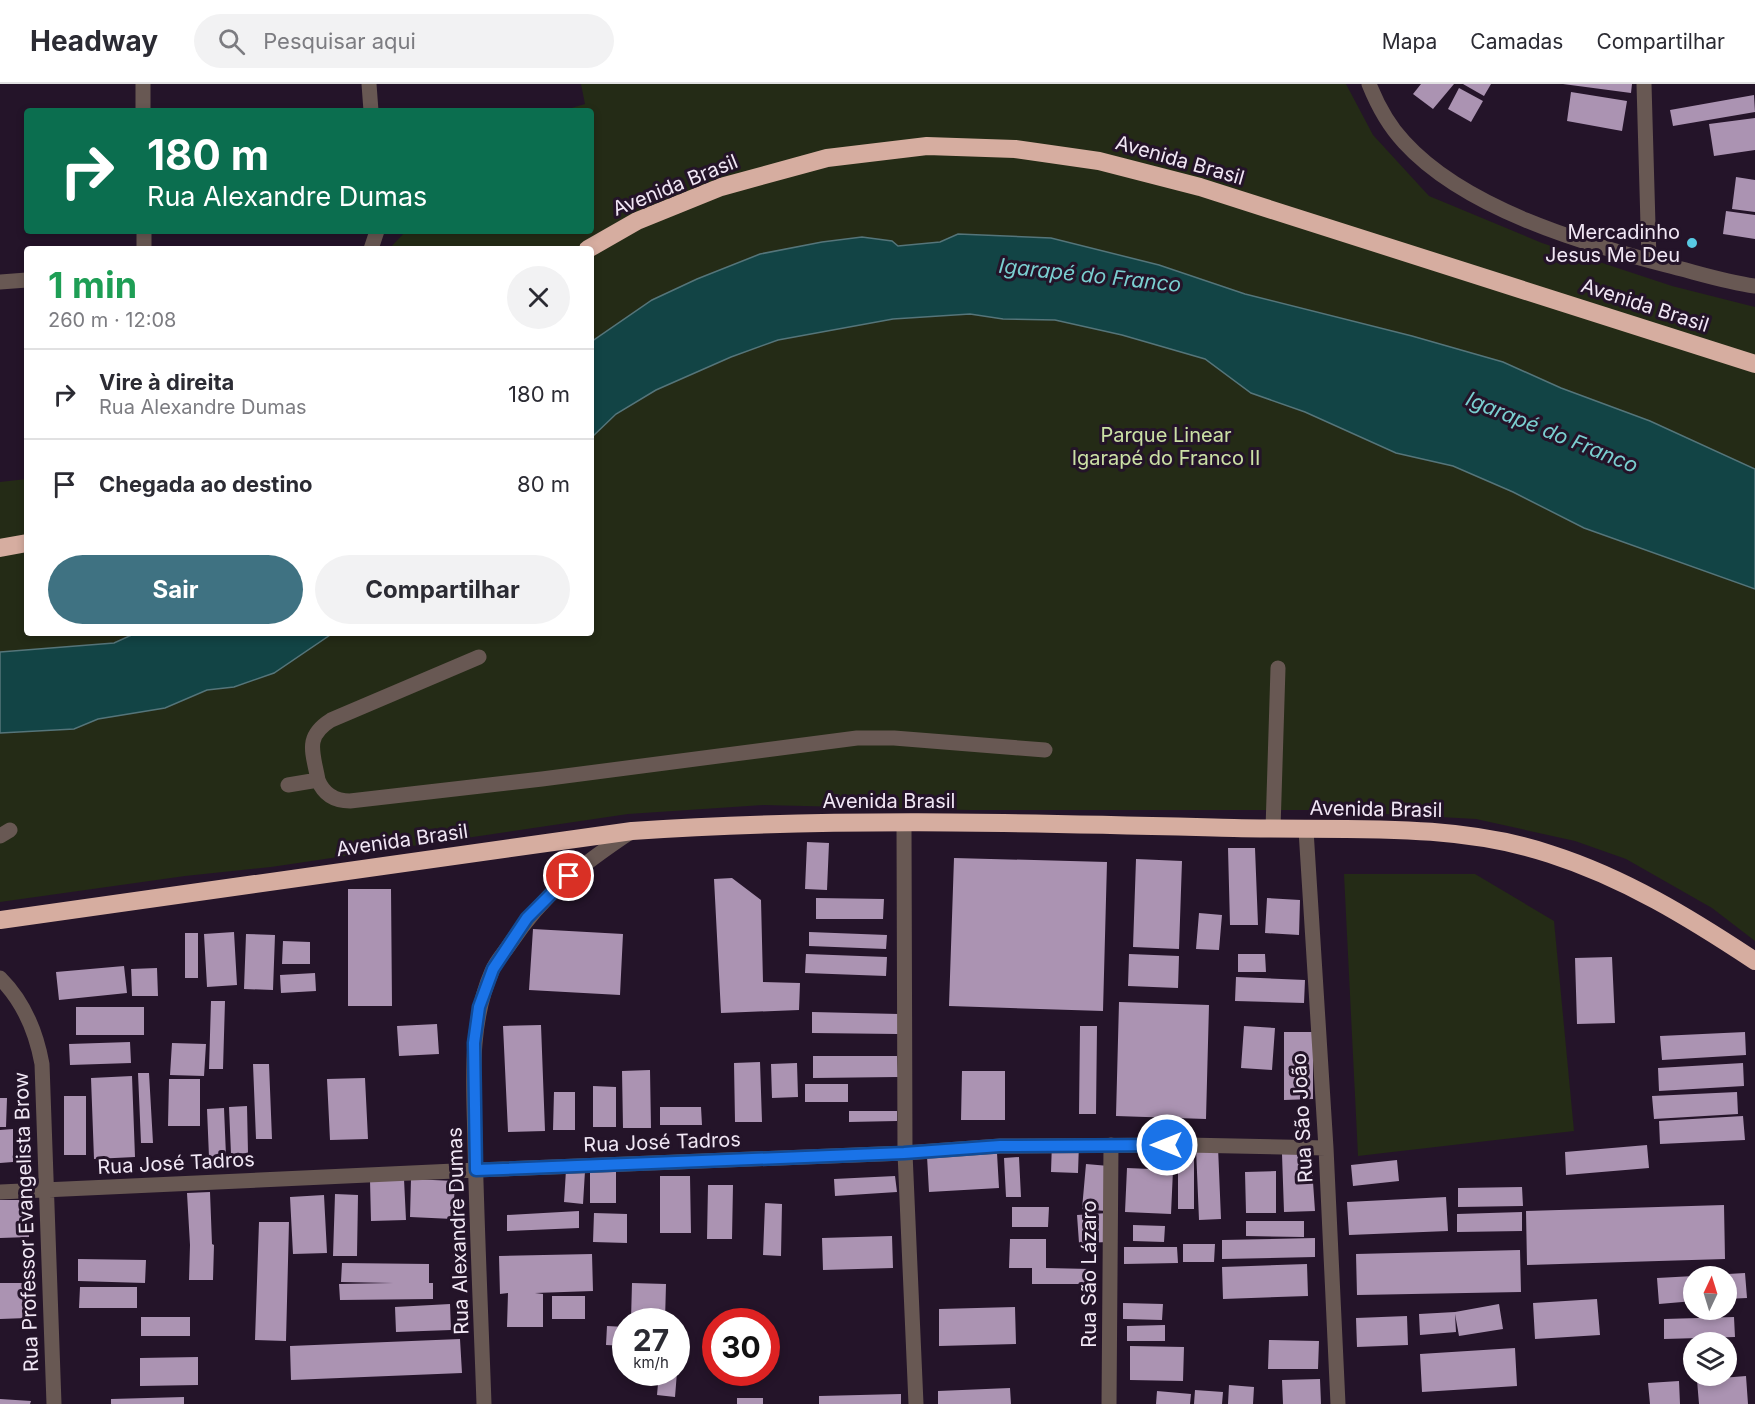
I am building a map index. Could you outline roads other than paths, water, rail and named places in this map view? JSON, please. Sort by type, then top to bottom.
[{"type":"highway","name":"Avenida Brasil","points":[[593,246],[637,221],[721,187],[827,158],[927,146],[1015,149],[1100,161],[1200,187],[1755,364]]},
{"type":"highway","points":[[0,548],[24,544]]},
{"type":"highway","name":"Avenida Brasil","points":[[0,920],[632,831],[726,825],[1052,824],[1411,830],[1473,836],[1549,853],[1613,878],[1671,907],[1755,961]]},
{"type":"street","points":[[143,84],[143,108]]},
{"type":"street","points":[[369,84],[371,108]]},
{"type":"street","points":[[1369,84],[1377,103],[1403,142],[1434,170],[1477,198],[1555,232],[1649,260],[1755,286]]},
{"type":"street","points":[[1644,84],[1649,260]]},
{"type":"street","points":[[0,282],[24,280]]},
{"type":"street","points":[[479,657],[322,726],[313,739],[318,780],[326,793],[341,801],[350,801],[542,779],[857,738],[894,738],[1045,750]]},
{"type":"street","points":[[1273,829],[1278,668]]},
{"type":"street","points":[[288,785],[318,780]]},
{"type":"street","points":[[904,824],[904,1153],[916,1404]]},
{"type":"street","name":"Rua São João","points":[[1306,830],[1326,1148],[1338,1404]]},
{"type":"street","name":"Rua Alexandre Dumas","points":[[484,1404],[474,1043],[479,1007],[493,969],[527,918],[585,862],[632,831]]},
{"type":"street","name":"Rua Professor Evangelista Brow","points":[[0,978],[11,989],[26,1012],[37,1038],[42,1064],[54,1404]]},
{"type":"street","name":"Rua São Lázaro","points":[[1109,1404],[1111,1145]]},
{"type":"street","name":"Rua José Tadros","points":[[0,1192],[904,1153],[1000,1146],[1326,1148]]},
{"type":"water","name":"Igarapé do Franco","points":[[958,234],[1051,238],[1159,265],[1245,294],[1412,336],[1503,362],[1561,388],[1650,421],[1755,469],[1755,589],[1584,528],[1513,492],[1453,466],[1396,453],[1305,412],[1251,393],[1205,359],[1122,335],[1055,320],[1003,319],[970,314],[893,319],[778,340],[731,357],[656,390],[616,414],[594,435],[594,340],[652,300],[760,254],[862,237],[892,241],[898,246],[940,242]]},
{"type":"water","points":[[129,636],[329,636],[274,673],[234,687],[207,690],[165,708],[98,719],[74,729],[0,733],[0,652],[114,643]]},
{"type":"place","name":"Mercadinho Jesus Me Deu","points":[[1692,243]]},
{"type":"park label","name":"Parque Linear Igarapé do Franco II","points":[[1166,446]]}]
